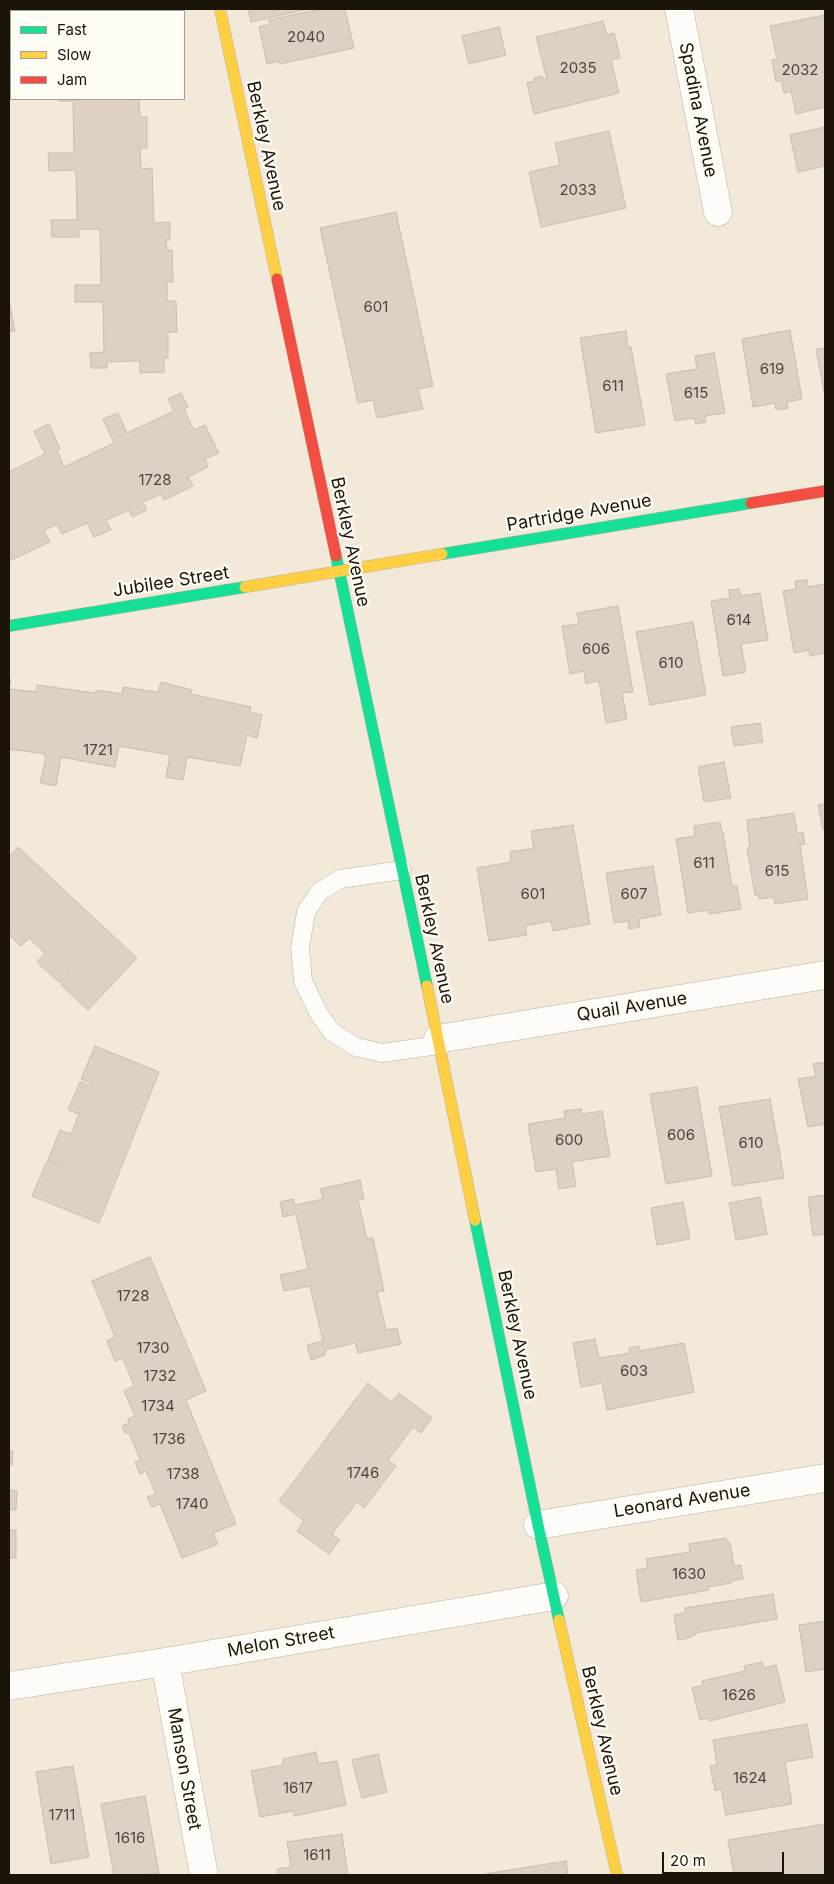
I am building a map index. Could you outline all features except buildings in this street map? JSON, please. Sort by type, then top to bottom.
[{"type":"street","name":"Berkley Avenue","points":[[220,9],[439,1042],[538,1524],[617,1875]]},
{"type":"street","name":"Spadina Avenue","points":[[678,9],[718,212]]},
{"type":"street","name":"Partridge Avenue","points":[[338,571],[825,491]]},
{"type":"street","name":"Jubilee Street","points":[[9,626],[338,571]]},
{"type":"street","name":"Quail Avenue","points":[[439,1042],[825,975]]},
{"type":"street","name":"Leonard Avenue","points":[[538,1524],[825,1478]]},
{"type":"street","name":"Melon Street","points":[[9,1686],[164,1662],[554,1596]]},
{"type":"street","name":"Manson Street","points":[[164,1662],[204,1875]]},
{"type":"lane","points":[[402,870],[340,879],[319,892],[306,912],[300,948],[303,981],[319,1014],[332,1032],[356,1047],[382,1053],[439,1042]]},
{"type":"traffic: fast","points":[[442,554],[751,503]]},
{"type":"traffic: fast","points":[[336,556],[427,986]]},
{"type":"traffic: fast","points":[[9,626],[245,587]]},
{"type":"traffic: fast","points":[[475,1220],[559,1620]]},
{"type":"traffic: slow","points":[[220,9],[277,279]]},
{"type":"traffic: slow","points":[[245,587],[442,554]]},
{"type":"traffic: slow","points":[[427,986],[475,1220]]},
{"type":"traffic: slow","points":[[559,1620],[617,1875]]},
{"type":"traffic: jam","points":[[277,279],[336,556]]},
{"type":"traffic: jam","points":[[751,503],[825,491]]}]
